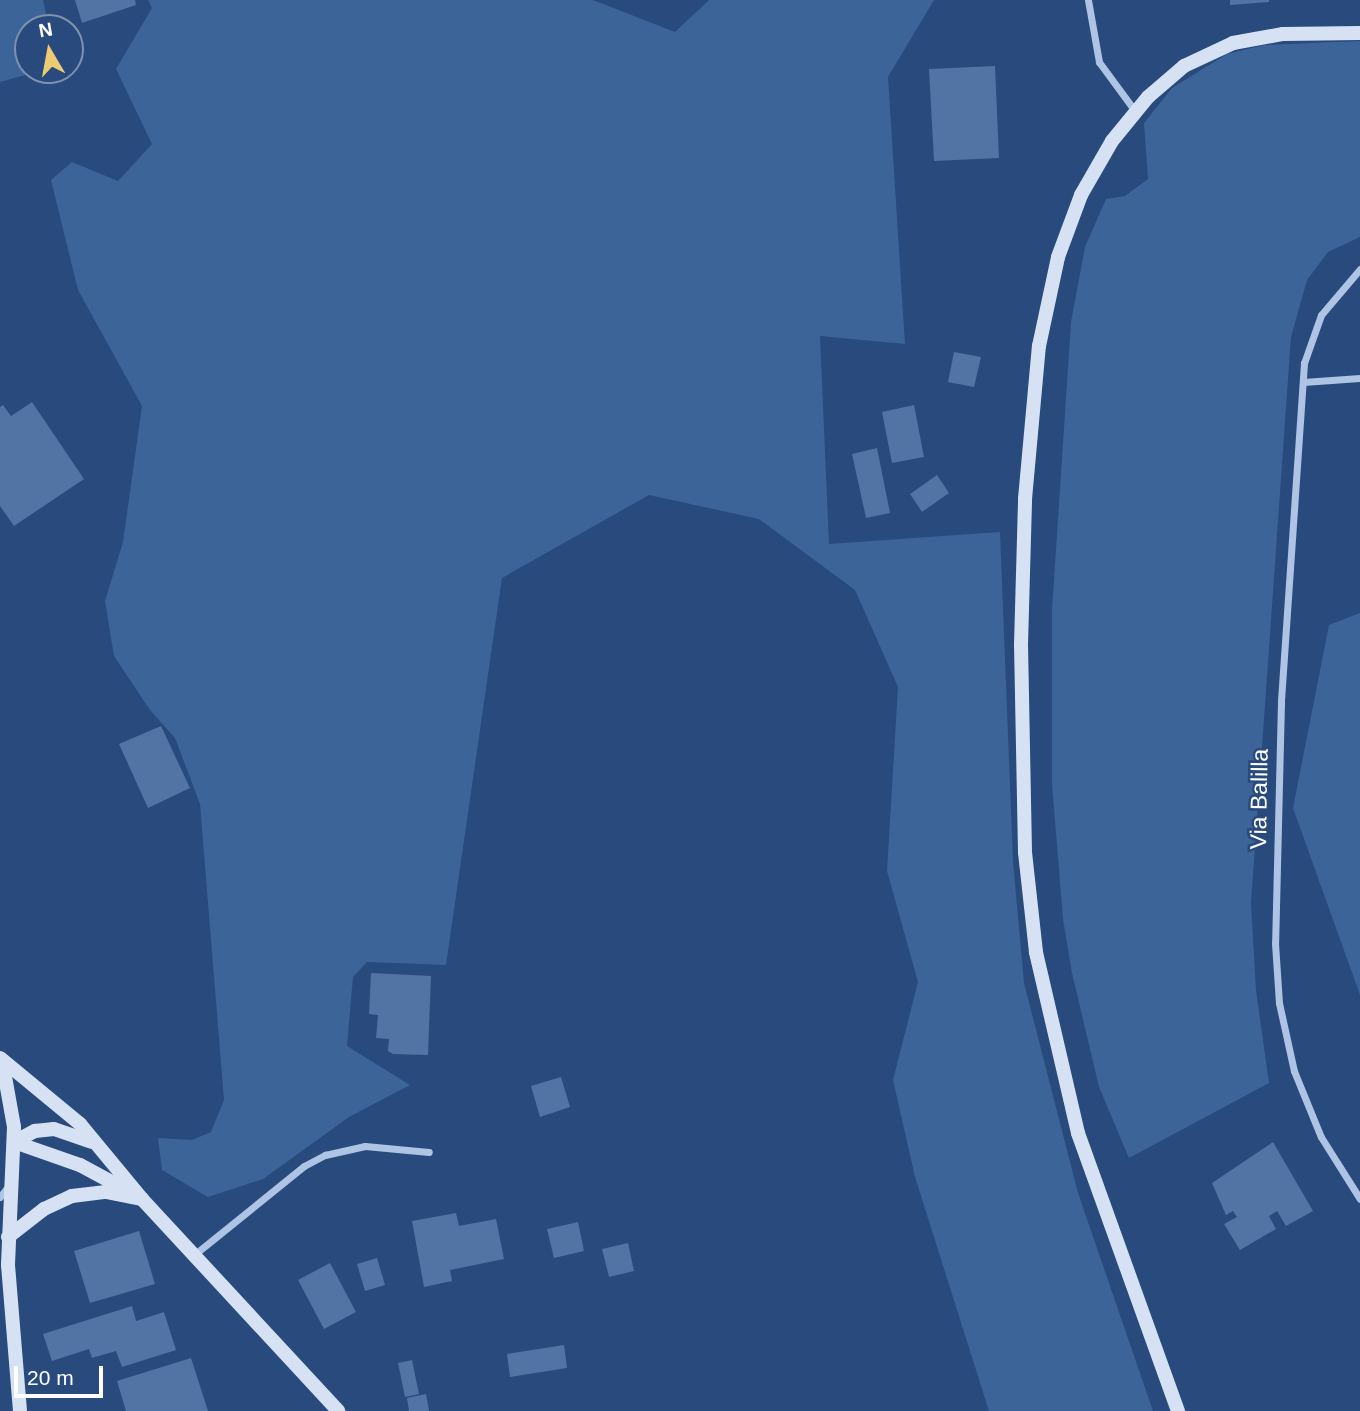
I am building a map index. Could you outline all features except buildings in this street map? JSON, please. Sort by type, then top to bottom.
[{"type":"street","points":[[1088,0],[1099,62],[1135,111]]},
{"type":"street","points":[[1178,1411],[1112,1234],[1064,1084],[1036,951],[1023,811],[1023,546],[1042,324],[1058,257],[1081,195],[1135,111],[1184,66],[1220,47],[1272,35],[1360,33]]},
{"type":"street","name":"Via Balilla","points":[[1360,269],[1333,296],[1316,324],[1307,347],[1303,382],[1280,721],[1278,987],[1289,1053],[1306,1105],[1360,1199]]},
{"type":"street","points":[[1303,382],[1360,378]]},
{"type":"street","points":[[1,1059],[14,1142],[8,1237],[11,1345],[20,1411]]},
{"type":"street","points":[[1,1059],[65,1109],[142,1199],[338,1411]]},
{"type":"street","points":[[14,1142],[35,1131],[54,1129],[100,1147]]},
{"type":"street","points":[[14,1142],[94,1171],[142,1199]]},
{"type":"street","points":[[195,1254],[304,1166],[325,1155],[365,1146],[429,1152]]},
{"type":"street","points":[[0,1197],[12,1182]]},
{"type":"street","points":[[8,1237],[44,1209],[72,1196],[106,1192],[142,1199]]},
{"type":"shaded area","points":[[0,0],[43,0],[46,14],[14,14],[14,78],[0,82]]},
{"type":"shaded area","points":[[148,0],[593,0],[675,32],[709,0],[934,0],[888,77],[905,344],[820,336],[829,544],[1000,532],[1013,861],[1024,983],[1078,1193],[1153,1411],[989,1411],[915,1177],[893,1080],[918,982],[887,871],[898,687],[855,590],[759,519],[649,495],[502,578],[446,965],[367,962],[353,977],[347,1046],[410,1085],[349,1117],[263,1179],[208,1197],[162,1170],[158,1138],[192,1140],[211,1132],[224,1100],[200,804],[175,738],[150,710],[114,656],[105,601],[123,542],[142,406],[78,290],[51,180],[72,162],[118,181],[152,144],[116,69],[152,8]]},
{"type":"shaded area","points":[[1360,41],[1360,237],[1328,252],[1307,280],[1291,337],[1251,903],[1256,990],[1269,1083],[1129,1158],[1099,1087],[1072,973],[1063,919],[1052,784],[1052,610],[1071,322],[1085,247],[1106,199],[1125,196],[1148,179],[1144,123],[1172,88],[1227,54],[1264,45]]},
{"type":"shaded area","points":[[1360,613],[1360,995],[1293,808],[1329,625]]}]
